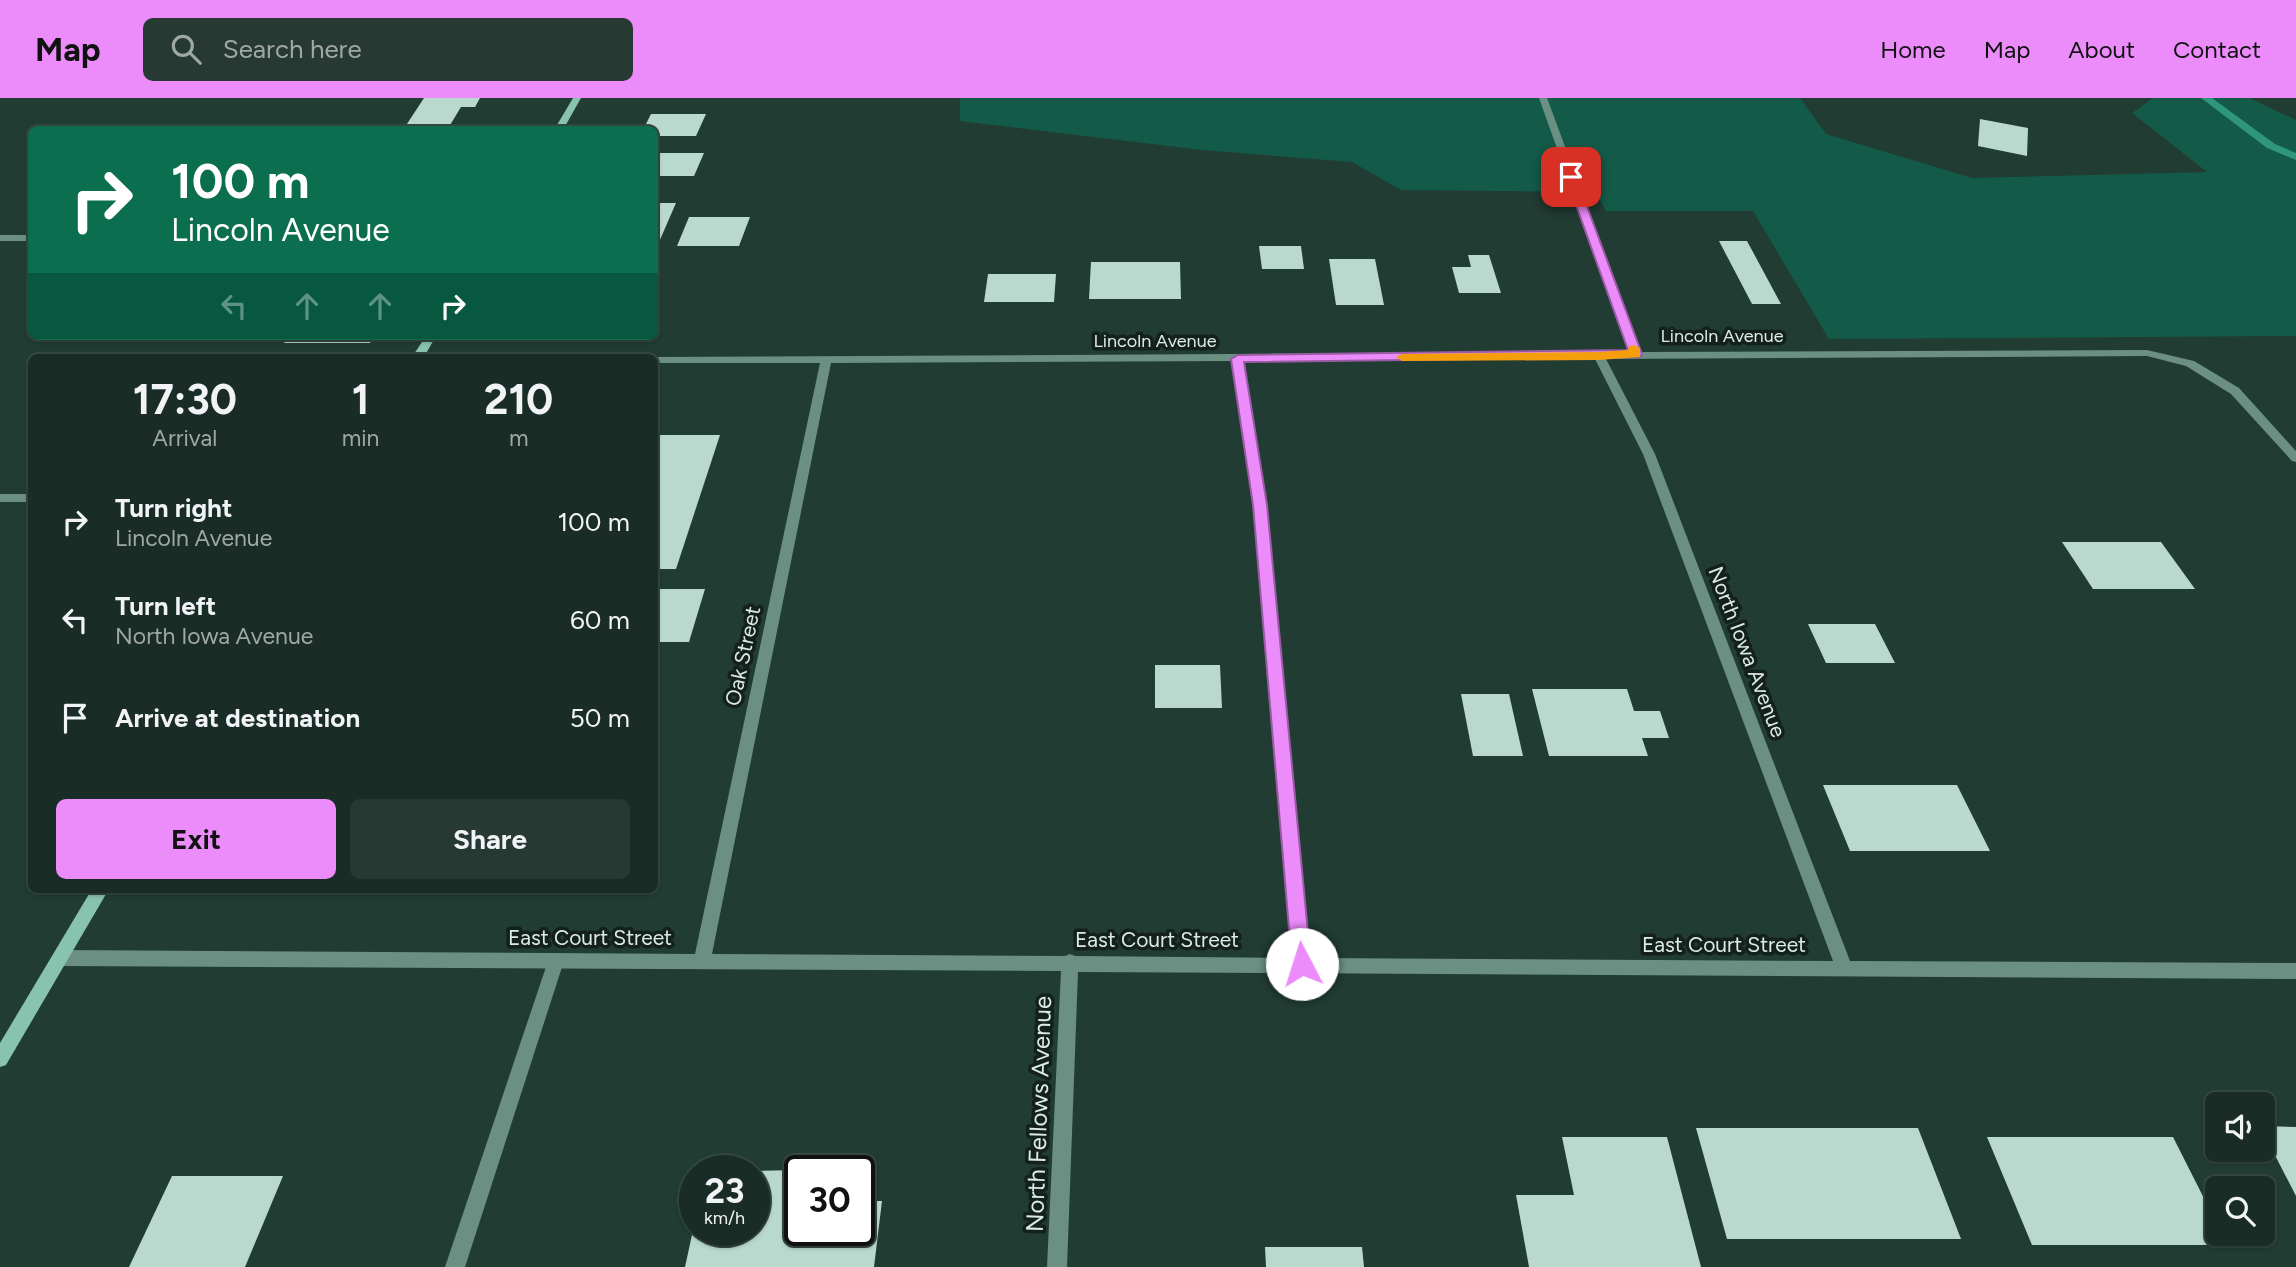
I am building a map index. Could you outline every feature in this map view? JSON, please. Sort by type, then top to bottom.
[{"type":"main road","points":[[560,126],[577,98]]},
{"type":"main road","points":[[0,1059],[100,893]]},
{"type":"street","points":[[1543,99],[1636,354]]},
{"type":"street","points":[[0,238],[28,238]]},
{"type":"street","name":"Lincoln Avenue","points":[[658,360],[2147,353],[2190,363],[2235,391],[2296,458]]},
{"type":"street","name":"North Iowa Avenue","points":[[1599,356],[1649,454],[1844,968]]},
{"type":"street","name":"Oak Street","points":[[702,961],[826,359]]},
{"type":"street","points":[[1238,359],[1260,505],[1302,964]]},
{"type":"street","points":[[0,498],[28,498]]},
{"type":"street","name":"East Court Street","points":[[61,958],[2296,971]]},
{"type":"street","points":[[455,1267],[556,961]]},
{"type":"street","name":"North Fellows Avenue","points":[[1057,1267],[1070,962]]},
{"type":"green space","points":[[960,98],[1800,98],[1826,134],[1972,178],[2207,172],[2132,113],[2153,98],[2249,98],[2296,120],[2296,336],[1829,339],[1753,211],[1606,211],[1595,192],[1401,190],[1352,162],[1202,150],[960,121]]},
{"type":"building","points":[[424,98],[480,98],[475,107],[461,107],[449,126],[406,126]]},
{"type":"building","points":[[651,114],[706,114],[696,136],[658,136],[658,126],[645,126]]},
{"type":"building","points":[[1980,119],[2028,128],[2027,156],[1978,146]]},
{"type":"building","points":[[658,153],[704,153],[694,176],[658,176]]},
{"type":"building","points":[[658,203],[676,203],[659,242]]},
{"type":"building","points":[[689,217],[750,217],[739,246],[677,246]]},
{"type":"building","points":[[1719,241],[1747,241],[1781,304],[1752,304]]},
{"type":"building","points":[[1259,246],[1301,246],[1304,269],[1262,269]]},
{"type":"building","points":[[1468,255],[1489,255],[1501,293],[1459,293],[1452,267],[1471,267]]},
{"type":"building","points":[[1329,259],[1375,259],[1384,305],[1336,305]]},
{"type":"building","points":[[1091,262],[1180,262],[1181,299],[1089,299]]},
{"type":"building","points":[[988,274],[1056,274],[1054,302],[984,302]]},
{"type":"building","points":[[286,340],[372,340],[370,343],[284,343]]},
{"type":"building","points":[[658,435],[720,435],[676,569],[658,569]]},
{"type":"building","points":[[2062,542],[2161,542],[2195,589],[2093,589]]},
{"type":"building","points":[[658,589],[705,589],[689,642],[658,642]]},
{"type":"building","points":[[1808,624],[1875,624],[1895,663],[1826,663]]},
{"type":"building","points":[[1155,665],[1220,665],[1222,708],[1155,708]]},
{"type":"building","points":[[1532,689],[1627,689],[1634,711],[1660,711],[1669,738],[1642,738],[1648,756],[1549,756]]},
{"type":"building","points":[[1461,694],[1509,694],[1523,756],[1473,756]]},
{"type":"building","points":[[1823,785],[1957,785],[1990,851],[1850,851]]},
{"type":"building","points":[[2275,1126],[2296,1127],[2296,1196],[2275,1155]]},
{"type":"building","points":[[1696,1128],[1918,1128],[1961,1239],[1727,1239]]},
{"type":"building","points":[[1562,1137],[1667,1137],[1701,1267],[1529,1267],[1516,1195],[1574,1195]]},
{"type":"building","points":[[1987,1137],[2173,1137],[2205,1200],[2205,1245],[2032,1245]]},
{"type":"building","points":[[784,1170],[784,1246],[875,1246],[875,1201],[882,1201],[874,1267],[685,1267],[690,1246],[770,1246],[770,1171]]},
{"type":"building","points":[[172,1176],[283,1176],[245,1267],[129,1267]]},
{"type":"building","points":[[1265,1247],[1362,1247],[1364,1267],[1266,1267]]},
{"type":"waterway","points":[[2206,98],[2271,146],[2296,157]]},
{"type":"slow traffic","points":[[1402,357],[1599,356],[1636,354],[1634,348]]},
{"type":"route","points":[[1302,964],[1260,505],[1238,359],[1636,354],[1571,177]]}]
